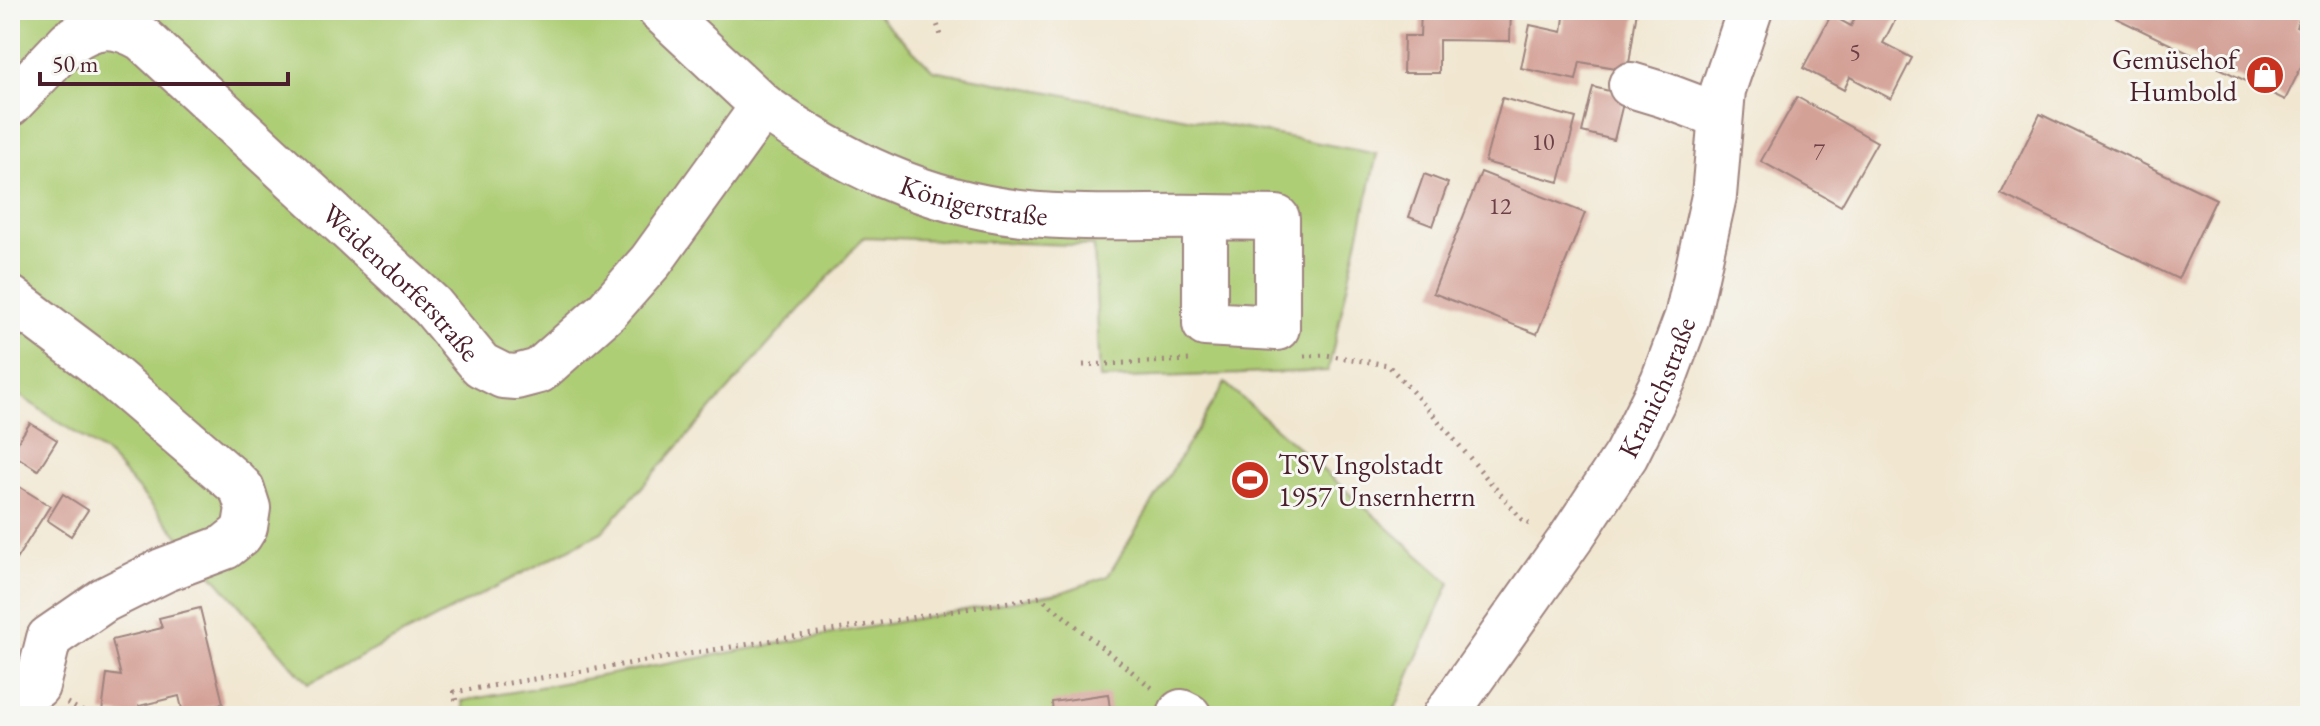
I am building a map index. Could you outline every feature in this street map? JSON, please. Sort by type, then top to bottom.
[{"type":"street","points":[[660,10],[763,106]]},
{"type":"street","name":"Kranichstraße","points":[[1445,716],[1626,455],[1663,381],[1687,317],[1714,196],[1723,90],[1750,10]]},
{"type":"street","name":"Weidendorferstraße","points":[[10,104],[80,34],[106,27],[131,32],[143,39],[432,306],[481,365],[503,376],[516,377],[539,371],[549,364],[629,287],[763,106]]},
{"type":"street","points":[[1631,85],[1720,116]]},
{"type":"street","name":"Königerstraße","points":[[763,106],[801,134],[856,164],[929,193],[975,205],[1021,213],[1068,216],[1205,217]]},
{"type":"street","points":[[10,298],[95,362],[235,482],[242,489],[248,508],[245,527],[233,542],[134,584],[85,612],[49,638],[23,686]]},
{"type":"path","points":[[932,10],[942,38]]},
{"type":"path","points":[[1302,356],[1326,355],[1388,365],[1524,522],[1571,538]]},
{"type":"path","points":[[1083,365],[1200,360]]},
{"type":"path","points":[[459,716],[454,692],[1040,597],[1185,714]]},
{"type":"green space","points":[[10,10],[873,10],[933,70],[1377,154],[1328,371],[1100,379],[1094,246],[864,237],[602,532],[308,684],[108,455],[10,389]]},
{"type":"green space","name":"TSV Ingolstadt 1957 Unsernherrn","points":[[1225,383],[1450,583],[1392,716],[465,716],[462,701],[1063,592],[1108,576]]},
{"type":"building","points":[[1421,10],[1511,10],[1510,41],[1439,40],[1439,73],[1403,73],[1404,36],[1420,36]]},
{"type":"building","points":[[1565,10],[1637,10],[1628,70],[1580,62],[1576,80],[1521,68],[1530,25],[1562,32]]},
{"type":"building","points":[[1859,10],[1891,10],[1898,14],[1883,43],[1912,58],[1891,99],[1850,77],[1844,90],[1803,68],[1831,15],[1851,26]]},
{"type":"building","name":"Gemüsehof Humbold","points":[[2120,10],[2304,10],[2296,27],[2310,34],[2310,49],[2285,100],[2116,18]]},
{"type":"building","points":[[1593,87],[1625,95],[1614,140],[1582,132]]},
{"type":"building","points":[[1797,97],[1877,142],[1841,206],[1761,161]]},
{"type":"building","points":[[1502,98],[1576,118],[1559,182],[1485,162]]},
{"type":"building","points":[[2040,114],[2216,199],[2178,279],[2001,194]]},
{"type":"building","points":[[1481,172],[1585,213],[1537,334],[1433,293]]},
{"type":"building","points":[[1424,174],[1448,183],[1433,226],[1409,217]]},
{"type":"building","points":[[30,423],[57,440],[38,470],[11,453]]},
{"type":"building","points":[[10,481],[50,506],[10,569]]},
{"type":"building","points":[[63,494],[88,510],[71,536],[47,520]]},
{"type":"building","points":[[200,608],[223,703],[183,713],[179,696],[139,706],[138,716],[102,712],[107,674],[121,676],[112,640],[162,628],[159,618]]},
{"type":"building","points":[[1108,694],[1111,716],[1053,716],[1052,702]]},
{"type":"place","name":"Gemüsehof Humbold","points":[[2265,75]]},
{"type":"place","name":"TSV Ingolstadt 1957 Unsernherrn","points":[[1250,480]]}]
